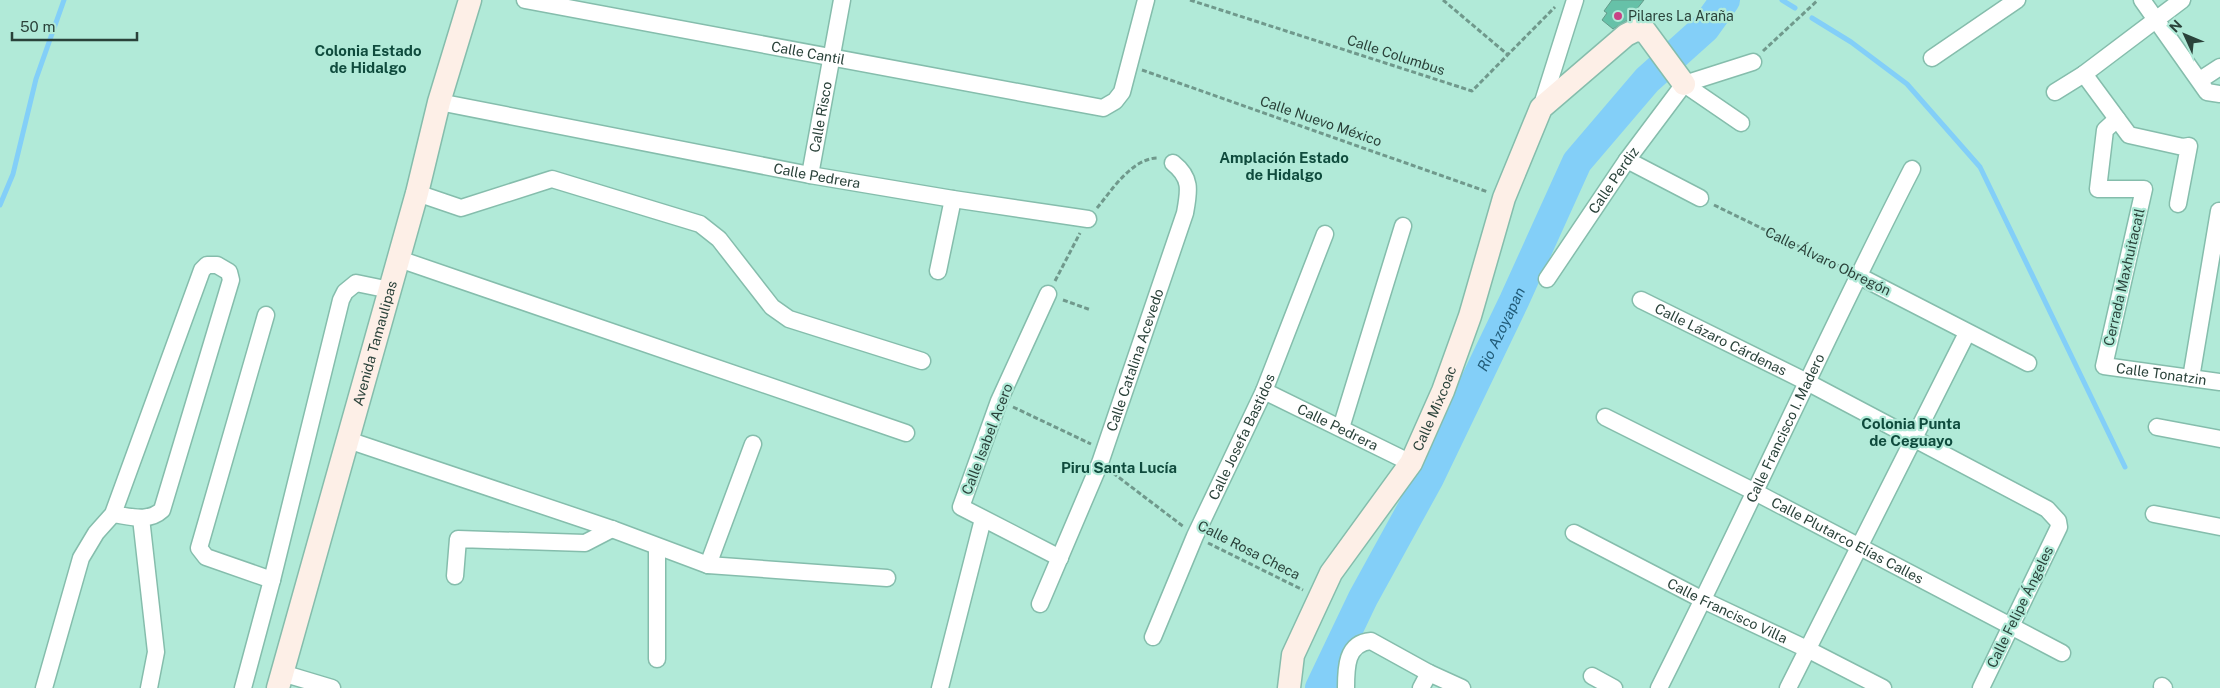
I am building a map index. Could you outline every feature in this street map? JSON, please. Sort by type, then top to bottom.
[{"type":"street","name":"Avenida Tamaulipas","points":[[285,683],[348,440],[417,193],[439,102],[470,0]]},
{"type":"street","name":"Calle Cantil","points":[[526,0],[1103,108],[1115,101],[1122,92],[1130,66]]},
{"type":"street","name":"Calle Risco","points":[[810,175],[842,0]]},
{"type":"street","points":[[1130,66],[1146,0]]},
{"type":"street","points":[[1541,108],[1575,0]]},
{"type":"street","points":[[1932,58],[2017,0]]},
{"type":"street","points":[[2142,0],[2207,92],[2220,94]]},
{"type":"street","points":[[2055,92],[2084,74],[2182,0]]},
{"type":"street","points":[[1541,108],[1626,35],[1636,30],[1646,31],[1684,84],[1741,123]]},
{"type":"street","points":[[1684,84],[1753,62]]},
{"type":"street","points":[[2200,80],[2220,67]]},
{"type":"street","points":[[2084,74],[2129,135],[2183,147],[2189,146],[2178,204]]},
{"type":"street","name":"Calle Perdiz","points":[[1547,278],[1627,160],[1684,84]]},
{"type":"street","name":"Calle Pedrera","points":[[439,102],[810,175],[952,199],[1088,218]]},
{"type":"street","name":"Calle Mixcoac","points":[[1288,688],[1293,655],[1331,573],[1411,463],[1443,391],[1470,316],[1504,198],[1541,108]]},
{"type":"street","name":"Cerrada Maxhuitacatl","points":[[2104,366],[2144,189],[2098,189],[2105,130],[2117,119]]},
{"type":"street","points":[[1627,160],[1700,198]]},
{"type":"street","name":"Calle Catalina Acevedo","points":[[1040,604],[1101,456],[1185,213],[1188,184],[1184,172],[1173,163]]},
{"type":"street","name":"Calle Francisco I. Madero","points":[[1659,688],[1755,492],[1857,275],[1912,169]]},
{"type":"street","points":[[417,193],[461,208],[552,179],[700,224],[719,239],[772,307],[789,319],[922,361]]},
{"type":"street","points":[[938,271],[952,199]]},
{"type":"street","points":[[2190,378],[2219,211]]},
{"type":"street","points":[[1341,428],[1403,226]]},
{"type":"street","name":"Calle Josefa Bastidos","points":[[1153,637],[1195,536],[1264,391],[1325,234]]},
{"type":"street","points":[[399,259],[906,433]]},
{"type":"street","points":[[44,688],[81,558],[96,533],[112,514],[202,270],[207,265],[217,265],[230,272],[231,280],[162,510],[157,515],[140,518],[112,514]]},
{"type":"street","name":"Calle Álvaro Obregón","points":[[1857,275],[2028,363]]},
{"type":"street","points":[[243,688],[272,580],[341,300],[345,292],[356,284],[390,290]]},
{"type":"street","name":"Calle Isabel Acero","points":[[983,519],[961,506],[999,401],[1048,294]]},
{"type":"street","name":"Calle Lázaro Cárdenas","points":[[1641,300],[1807,382],[2047,509],[2058,521],[2059,527]]},
{"type":"street","points":[[266,315],[199,548],[206,556],[272,580]]},
{"type":"street","points":[[1788,688],[1967,333]]},
{"type":"street","name":"Calle Tonatzin","points":[[2104,366],[2220,382]]},
{"type":"street","name":"Calle Pedrera","points":[[1264,391],[1411,463]]},
{"type":"street","name":"Calle Plutarco Elías Calles","points":[[1604,417],[1755,492],[2062,652]]},
{"type":"street","points":[[2157,427],[2220,438]]},
{"type":"street","points":[[348,440],[708,564],[887,578]]},
{"type":"street","points":[[708,564],[754,444]]},
{"type":"street","points":[[2154,514],[2220,527]]},
{"type":"street","points":[[140,518],[156,652],[149,688]]},
{"type":"street","points":[[945,686],[983,519],[1060,558]]},
{"type":"street","name":"Calle Felipe Ángeles","points":[[1981,688],[2059,527]]},
{"type":"street","points":[[455,576],[458,539],[585,543],[612,530]]},
{"type":"street","name":"Calle Francisco Villa","points":[[1574,533],[1703,600],[1807,649],[1883,688]]},
{"type":"street","points":[[657,547],[657,659]]},
{"type":"street","points":[[1346,688],[1346,664],[1352,650],[1362,642],[1371,641],[1425,681],[1462,688]]},
{"type":"street","points":[[1592,676],[1614,688]]},
{"type":"street","points":[[285,683],[332,688]]},
{"type":"path","name":"Calle Columbus","points":[[1190,0],[1472,91],[1556,7]]},
{"type":"path","points":[[1443,0],[1507,54]]},
{"type":"path","points":[[1753,62],[1775,38],[1818,0]]},
{"type":"path","name":"Calle Nuevo México","points":[[1130,66],[1504,198]]},
{"type":"path","points":[[1091,310],[1048,294],[1088,218],[1119,182],[1137,165],[1150,158],[1160,158],[1173,163]]},
{"type":"path","name":"Calle Álvaro Obregón","points":[[1700,198],[1857,275]]},
{"type":"path","name":"Calle Rosa Checa","points":[[999,401],[1101,456],[1195,536],[1319,598]]},
{"type":"building","name":"Pilares La Araña","points":[[1612,0],[1644,0],[1629,19],[1613,29],[1602,20],[1607,13],[1604,11]]},
{"type":"waterway","points":[[0,205],[13,174],[36,79],[64,0]]},
{"type":"waterway","name":"Rio Azoyapan","points":[[1320,688],[1363,598],[1429,478],[1514,301],[1577,162],[1647,80],[1705,28],[1725,0]]},
{"type":"waterway","points":[[1782,0],[1795,8]]},
{"type":"waterway","points":[[1812,18],[1851,42],[1907,84],[1980,167],[2125,467]]},
{"type":"place","name":"Pilares La Araña","points":[[1618,16]]},
{"type":"district","name":"Colonia Estado de Hidalgo","points":[[368,58]]},
{"type":"district","name":"Amplación Estado de Hidalgo","points":[[1284,166]]},
{"type":"district","name":"Colonia Punta de Ceguayo","points":[[1911,432]]},
{"type":"district","name":"Piru Santa Lucía","points":[[1119,467]]}]
